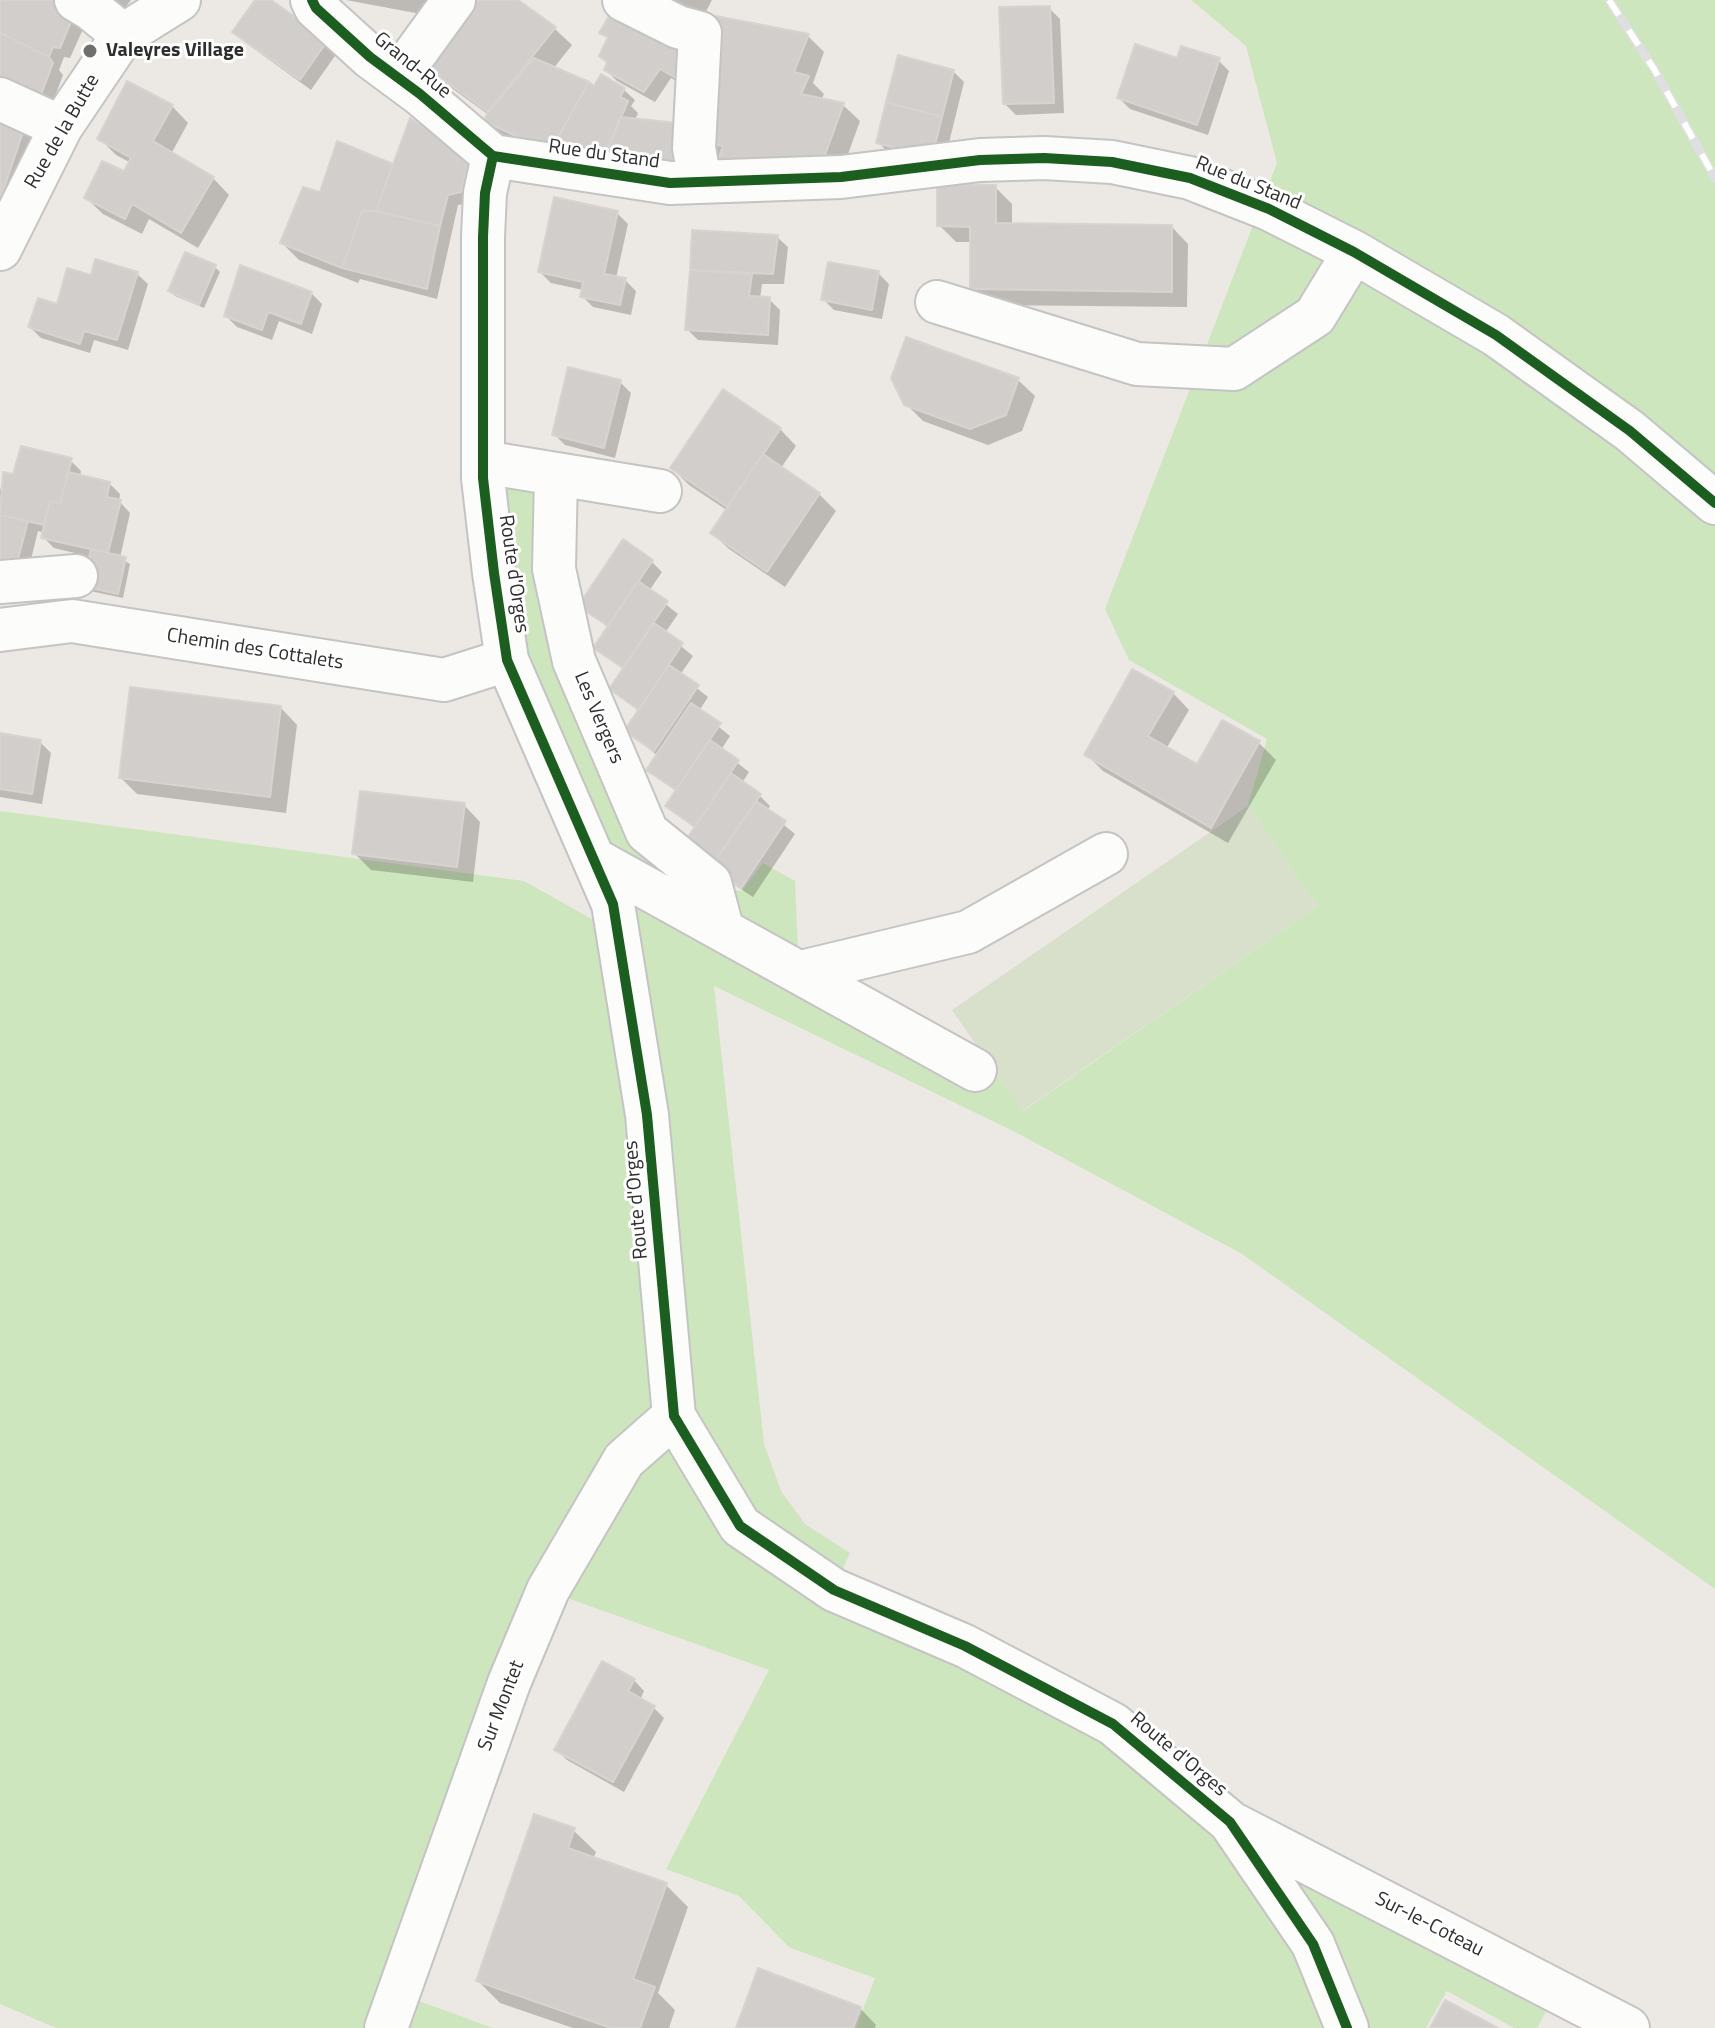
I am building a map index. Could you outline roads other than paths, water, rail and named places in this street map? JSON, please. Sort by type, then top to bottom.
[{"type":"street","points":[[76,0],[123,35]]},
{"type":"street","name":"Rue de la Butte","points":[[0,249],[61,127],[123,35],[179,0]]},
{"type":"street","name":"Grand-Rue","points":[[312,0],[316,8],[359,47],[493,156]]},
{"type":"street","points":[[398,77],[454,0]]},
{"type":"street","points":[[624,0],[678,27],[700,33],[694,148],[700,181]]},
{"type":"street","points":[[0,99],[61,127]]},
{"type":"street","name":"Rue du Stand","points":[[493,156],[670,183],[841,177],[980,160],[1044,158],[1112,162],[1190,178],[1269,209],[1354,252],[1496,335],[1630,431],[1715,503]]},
{"type":"street","name":"Route d'Orges","points":[[493,156],[485,193],[483,237],[483,462],[494,573],[507,660],[613,904],[647,1115],[674,1416],[740,1526],[834,1590],[965,1646],[1113,1724],[1230,1822],[1313,1944],[1347,2028]]},
{"type":"street","points":[[937,302],[1137,364],[1234,369],[1315,316],[1354,252]]},
{"type":"street","points":[[483,462],[660,491]]},
{"type":"street","name":"Les Vergers","points":[[556,474],[554,569],[574,661],[647,832],[710,883],[722,928]]},
{"type":"street","points":[[0,582],[76,576]]},
{"type":"street","name":"Chemin des Cottalets","points":[[0,630],[72,621],[444,680],[507,660]]},
{"type":"street","points":[[801,972],[968,932],[1106,854]]},
{"type":"street","points":[[594,859],[975,1070]]},
{"type":"street","name":"Sur Montet","points":[[386,2028],[509,1683],[548,1590],[624,1460],[674,1416]]},
{"type":"street","name":"Sur-le-Coteau","points":[[1230,1822],[1628,2028]]},
{"type":"railway","points":[[1609,0],[1654,69],[1715,178]]},
{"type":"place","name":"Valeyres Village","points":[[90,51]]}]
